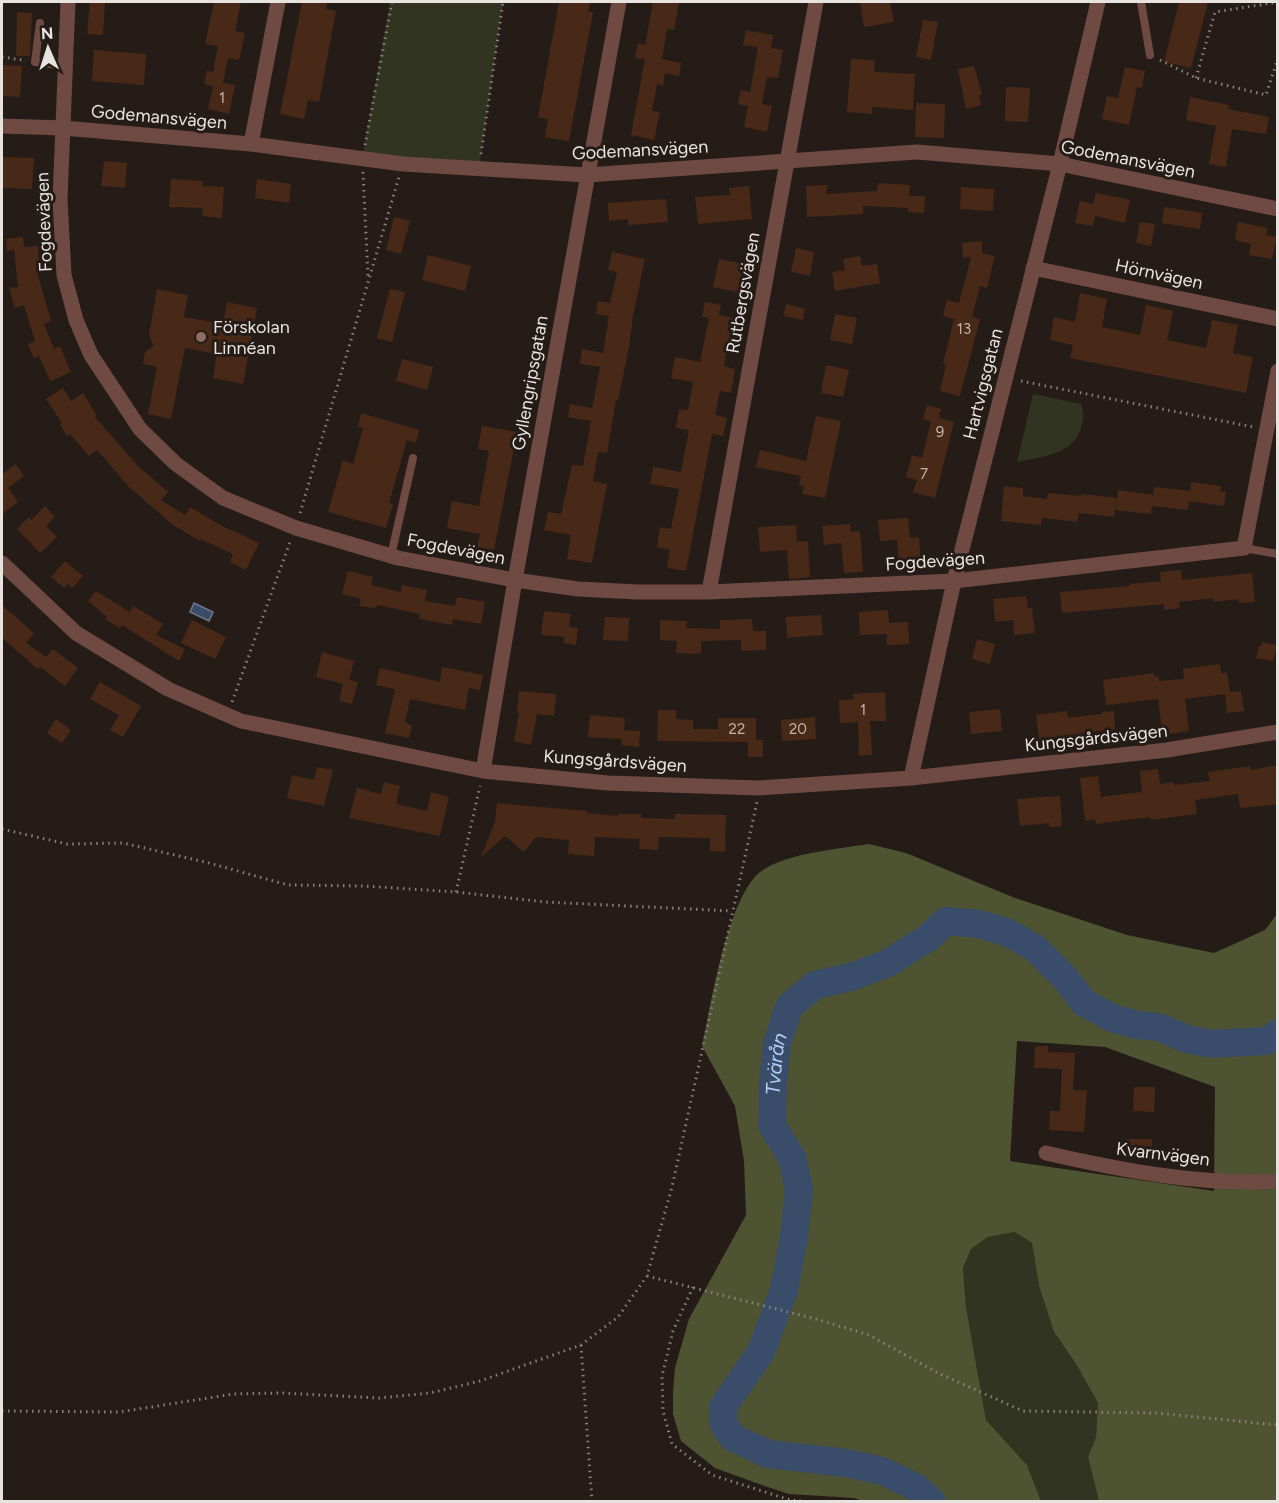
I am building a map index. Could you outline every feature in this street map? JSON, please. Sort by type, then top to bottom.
[{"type":"street","name":"Fogdevägen","points":[[68,2],[60,199],[64,274],[76,320],[91,355],[140,429],[176,464],[223,498],[296,528],[391,556],[515,580],[578,589],[638,592],[709,592],[954,581],[1244,548]]},
{"type":"street","points":[[251,144],[278,2]]},
{"type":"street","name":"Gyllengripsgatan","points":[[483,771],[586,175],[619,2]]},
{"type":"street","name":"Rutbergsvägen","points":[[709,592],[816,2]]},
{"type":"street","name":"Hartvigsgatan","points":[[911,778],[954,581],[1060,164],[1098,2]]},
{"type":"street","name":"Godemansvägen","points":[[2,126],[63,128],[251,144],[403,164],[586,175],[917,152],[1060,164],[1278,209]]},
{"type":"street","name":"Hörnvägen","points":[[1033,268],[1278,319]]},
{"type":"street","points":[[1244,548],[1278,370]]},
{"type":"street","name":"Kungsgårdsvägen","points":[[2,563],[76,633],[168,689],[227,715],[241,721],[483,771],[608,783],[759,788],[911,778],[1167,750],[1278,732]]},
{"type":"street","name":"Kvarnvägen","points":[[1046,1154],[1123,1170],[1247,1183],[1278,1181]]},
{"type":"lane","points":[[1141,2],[1150,55]]},
{"type":"lane","points":[[40,23],[35,62],[65,66]]},
{"type":"lane","points":[[391,556],[413,458]]},
{"type":"lane","points":[[1244,548],[1278,554]]},
{"type":"path","points":[[368,281],[362,159],[392,2]]},
{"type":"path","points":[[478,169],[503,2]]},
{"type":"path","points":[[1196,78],[1215,12],[1278,2]]},
{"type":"path","points":[[1150,55],[1196,78],[1266,95],[1278,58]]},
{"type":"path","points":[[2,57],[35,62]]},
{"type":"path","points":[[227,715],[296,528],[403,164]]},
{"type":"path","points":[[1005,378],[1266,430]]},
{"type":"path","points":[[456,892],[483,771]]},
{"type":"path","points":[[2,1411],[119,1412],[234,1394],[282,1393],[379,1398],[430,1393],[480,1381],[580,1345],[618,1317],[647,1276],[672,1187],[759,788]]},
{"type":"path","points":[[2,830],[66,844],[123,843],[209,863],[288,885],[364,886],[456,892],[544,902],[732,911]]},
{"type":"path","points":[[647,1276],[816,1319],[869,1335],[938,1373],[1023,1411],[1156,1413],[1278,1425]]},
{"type":"path","points":[[693,1287],[673,1331],[662,1376],[663,1411],[672,1444],[712,1475],[790,1500],[809,1502]]},
{"type":"path","points":[[580,1345],[592,1502]]},
{"type":"green space","points":[[390,2],[503,2],[479,169],[362,159]]},
{"type":"green space","points":[[1033,394],[1081,404],[1083,420],[1079,434],[1066,448],[1017,462]]},
{"type":"green space","points":[[869,844],[906,853],[1015,898],[1127,935],[1214,953],[1265,930],[1277,914],[1277,1501],[1099,1501],[1088,1457],[1096,1437],[1098,1403],[1076,1364],[1054,1332],[1039,1286],[1032,1243],[1015,1232],[988,1237],[971,1249],[963,1268],[966,1307],[986,1420],[1027,1465],[1041,1501],[866,1502],[854,1498],[789,1494],[715,1468],[681,1441],[673,1414],[673,1393],[675,1368],[689,1319],[746,1215],[744,1161],[735,1106],[702,1046],[716,979],[731,925],[740,901],[751,882],[763,870],[786,859]],"holes":[[[1017,1041],[1105,1047],[1215,1087],[1214,1191],[1010,1161]]]},
{"type":"green space","points":[[1016,1232],[1032,1243],[1039,1286],[1054,1332],[1076,1364],[1098,1403],[1096,1437],[1088,1457],[1099,1501],[1041,1501],[1027,1465],[986,1420],[966,1307],[963,1268],[971,1249],[988,1237]]},
{"type":"water","points":[[194,603],[213,612],[209,621],[190,612]]},
{"type":"building","points":[[90,2],[105,2],[103,35],[87,34]]},
{"type":"building","points":[[214,2],[241,2],[235,31],[245,33],[239,60],[228,58],[223,83],[235,85],[229,114],[208,109],[213,86],[204,84],[207,71],[213,72],[218,46],[205,44]]},
{"type":"building","points":[[302,2],[327,2],[326,9],[336,11],[319,102],[308,100],[304,119],[280,114]]},
{"type":"building","points":[[559,2],[590,2],[588,12],[593,12],[569,141],[545,137],[548,119],[538,117]]},
{"type":"building","points":[[653,2],[679,2],[674,30],[667,29],[662,59],[681,63],[679,76],[665,73],[663,86],[657,84],[652,111],[660,112],[654,140],[631,135],[645,59],[635,58],[638,43],[645,45]]},
{"type":"building","points":[[860,2],[890,2],[894,22],[864,27]]},
{"type":"building","points":[[1179,2],[1208,2],[1191,68],[1164,62]]},
{"type":"building","points":[[17,12],[32,13],[30,56],[16,56]]},
{"type":"building","points":[[923,20],[938,22],[931,60],[916,57]]},
{"type":"building","points":[[746,30],[773,35],[771,48],[783,50],[778,78],[767,77],[762,104],[772,106],[767,132],[744,127],[748,106],[738,104],[741,90],[750,92],[758,47],[743,45]]},
{"type":"building","points":[[94,50],[146,54],[144,85],[92,81]]},
{"type":"building","points":[[851,59],[875,60],[874,72],[915,74],[913,110],[872,107],[872,114],[847,112]]},
{"type":"building","points":[[2,65],[22,66],[20,97],[2,96]]},
{"type":"building","points":[[974,66],[982,94],[979,95],[981,105],[966,109],[958,69]]},
{"type":"building","points":[[1125,67],[1145,71],[1142,88],[1137,87],[1129,125],[1102,119],[1107,96],[1118,98]]},
{"type":"building","points":[[1006,87],[1030,88],[1028,122],[1005,121]]},
{"type":"building","points":[[1190,97],[1229,105],[1228,109],[1269,117],[1266,134],[1232,129],[1226,167],[1209,164],[1216,126],[1186,120]]},
{"type":"building","points":[[916,103],[945,104],[944,138],[915,137]]},
{"type":"building","points":[[2,157],[34,158],[32,189],[2,188]]},
{"type":"building","points":[[104,161],[127,163],[125,188],[101,186]]},
{"type":"building","points":[[171,179],[203,181],[202,186],[224,187],[222,218],[202,216],[203,208],[169,207]]},
{"type":"building","points":[[257,179],[291,184],[289,203],[255,198]]},
{"type":"building","points":[[878,183],[910,185],[909,196],[925,196],[924,213],[908,212],[908,208],[863,206],[863,214],[807,217],[806,186],[828,185],[826,194],[877,191]]},
{"type":"building","points":[[749,186],[752,219],[698,224],[695,197],[730,195],[729,188]]},
{"type":"building","points":[[961,187],[994,189],[993,211],[960,209]]},
{"type":"building","points":[[1096,193],[1130,200],[1125,223],[1095,216],[1093,226],[1075,223],[1080,201],[1093,204]]},
{"type":"building","points":[[666,199],[668,222],[628,225],[628,219],[609,221],[608,203]]},
{"type":"building","points":[[1164,207],[1202,213],[1200,229],[1162,223]]},
{"type":"building","points":[[394,217],[410,221],[401,254],[386,250]]},
{"type":"building","points":[[1140,222],[1155,224],[1151,246],[1136,243]]},
{"type":"building","points":[[1238,222],[1268,228],[1266,235],[1277,237],[1272,259],[1249,255],[1251,244],[1235,240]]},
{"type":"building","points":[[23,237],[24,247],[38,246],[40,272],[37,272],[51,321],[44,324],[54,349],[60,346],[71,372],[50,381],[39,356],[34,358],[28,344],[35,341],[24,305],[15,308],[9,288],[18,287],[14,250],[7,251],[6,239]]},
{"type":"building","points":[[982,241],[982,253],[995,256],[987,288],[980,286],[972,317],[980,319],[960,396],[940,391],[946,365],[943,364],[954,319],[943,316],[947,300],[959,303],[971,257],[963,258],[962,243]]},
{"type":"building","points":[[796,248],[814,252],[810,276],[791,272]]},
{"type":"building","points":[[612,252],[645,259],[607,453],[598,452],[593,481],[607,484],[592,563],[567,559],[571,535],[544,530],[548,512],[561,514],[572,465],[583,466],[591,421],[568,417],[570,404],[592,408],[600,367],[580,364],[582,349],[603,353],[609,316],[596,314],[598,301],[610,303],[617,272],[608,270]]},
{"type":"building","points":[[428,255],[471,266],[465,291],[422,280]]},
{"type":"building","points":[[860,256],[862,266],[877,264],[880,283],[835,291],[832,272],[845,270],[843,259]]},
{"type":"building","points":[[719,259],[744,264],[738,292],[713,287]]},
{"type":"building","points":[[157,289],[188,295],[184,317],[223,324],[227,302],[257,308],[243,384],[213,378],[217,354],[185,348],[171,419],[148,414],[157,367],[143,364],[145,352],[154,346],[149,335]]},
{"type":"building","points":[[390,289],[405,292],[392,342],[377,338]]},
{"type":"building","points":[[1080,293],[1107,299],[1102,327],[1140,335],[1146,305],[1173,311],[1167,340],[1206,348],[1212,320],[1238,325],[1233,353],[1253,357],[1246,393],[1070,358],[1073,345],[1050,340],[1054,317],[1075,322]]},
{"type":"building","points":[[705,302],[721,305],[719,315],[733,318],[724,366],[735,369],[731,393],[720,391],[715,415],[727,418],[723,436],[712,434],[686,571],[667,568],[670,550],[657,547],[660,527],[671,529],[679,489],[650,484],[653,467],[681,472],[689,430],[676,428],[679,409],[688,410],[693,382],[671,378],[675,357],[700,362],[709,318],[702,316]]},
{"type":"building","points":[[786,304],[805,309],[803,320],[783,316]]},
{"type":"building","points":[[835,314],[857,318],[852,344],[830,340]]},
{"type":"building","points":[[402,359],[433,367],[427,390],[396,381]]},
{"type":"building","points":[[826,365],[849,370],[843,397],[821,393]]},
{"type":"building","points":[[63,388],[71,401],[83,393],[97,416],[95,417],[137,465],[168,492],[161,500],[185,515],[190,507],[220,525],[259,543],[246,570],[230,562],[233,554],[201,539],[200,541],[173,525],[129,487],[97,450],[89,456],[70,434],[67,436],[60,425],[62,423],[46,399]]},
{"type":"building","points":[[927,405],[941,409],[939,418],[954,422],[935,498],[913,492],[917,480],[906,477],[912,455],[922,458],[931,421],[923,419]]},
{"type":"building","points":[[361,413],[419,430],[416,443],[407,440],[389,503],[393,504],[386,528],[328,512],[343,460],[353,464],[363,428],[358,427]]},
{"type":"building","points":[[816,416],[841,421],[825,498],[802,494],[804,486],[799,485],[801,476],[756,467],[760,450],[806,461]]},
{"type":"building","points":[[482,426],[517,432],[494,550],[477,547],[480,534],[447,528],[452,501],[479,506],[489,451],[478,449]]},
{"type":"building","points":[[16,464],[24,476],[8,488],[18,502],[2,514],[2,474]]},
{"type":"building","points":[[1191,482],[1221,486],[1220,491],[1226,492],[1224,506],[1189,501]]},
{"type":"building","points":[[1004,486],[1023,488],[1023,496],[1047,499],[1048,493],[1117,498],[1114,517],[1079,513],[1077,522],[1042,518],[1041,525],[1001,521]]},
{"type":"building","points":[[1154,487],[1190,491],[1188,510],[1152,506]]},
{"type":"building","points":[[1118,490],[1153,495],[1151,514],[1116,510]]},
{"type":"building","points":[[45,506],[55,517],[46,526],[57,537],[40,553],[17,529],[29,517],[31,520]]},
{"type":"building","points":[[908,518],[910,538],[919,537],[921,567],[899,569],[897,540],[880,541],[878,520]]},
{"type":"building","points":[[850,524],[851,532],[860,531],[863,572],[844,573],[841,543],[824,545],[822,526]]},
{"type":"building","points":[[796,525],[797,542],[808,541],[810,577],[789,579],[787,550],[760,552],[758,527]]},
{"type":"building","points":[[65,561],[83,576],[72,588],[67,584],[64,588],[51,577]]},
{"type":"building","points":[[1181,570],[1182,580],[1252,573],[1255,602],[1239,603],[1239,599],[1213,602],[1213,598],[1179,602],[1180,608],[1164,610],[1164,604],[1062,613],[1060,592],[1161,581],[1160,572]]},
{"type":"building","points":[[348,571],[373,577],[371,585],[401,592],[402,585],[427,590],[425,601],[455,606],[457,597],[485,602],[481,624],[453,619],[452,625],[419,619],[420,614],[377,605],[376,608],[359,606],[361,599],[342,594]]},
{"type":"building","points":[[96,591],[130,612],[133,606],[163,624],[156,635],[185,649],[179,661],[122,625],[120,628],[105,619],[107,617],[88,601]]},
{"type":"building","points":[[1026,596],[1028,608],[1032,608],[1035,633],[1014,635],[1013,620],[995,622],[993,599]]},
{"type":"building","points":[[2,605],[34,633],[26,643],[46,657],[53,649],[78,668],[65,686],[40,667],[38,669],[2,638]]},
{"type":"building","points":[[888,610],[889,623],[908,622],[909,644],[887,645],[887,634],[860,635],[859,612]]},
{"type":"building","points":[[544,611],[571,614],[569,627],[578,628],[576,645],[564,643],[564,637],[541,635]]},
{"type":"building","points":[[821,615],[823,635],[787,638],[786,617]]},
{"type":"building","points":[[605,617],[629,618],[628,641],[603,640]]},
{"type":"building","points":[[752,619],[753,631],[766,631],[766,650],[741,651],[741,640],[701,641],[701,654],[676,653],[677,641],[660,640],[660,620],[687,621],[686,628],[720,629],[720,620]]},
{"type":"building","points":[[192,620],[226,637],[215,659],[181,643]]},
{"type":"building","points":[[977,639],[995,644],[990,664],[972,659]]},
{"type":"building","points":[[1262,642],[1277,645],[1273,661],[1256,658]]},
{"type":"building","points":[[322,652],[354,661],[349,680],[358,682],[352,704],[339,701],[343,684],[316,677]]},
{"type":"building","points":[[1220,664],[1221,673],[1227,673],[1230,692],[1241,691],[1244,711],[1227,713],[1225,694],[1185,699],[1189,731],[1163,735],[1158,699],[1106,705],[1103,680],[1154,673],[1154,676],[1159,677],[1159,681],[1184,679],[1183,669]]},
{"type":"building","points":[[442,667],[483,675],[480,690],[469,688],[465,710],[410,699],[405,723],[412,725],[409,738],[385,733],[395,689],[376,685],[380,668],[440,682]]},
{"type":"building","points":[[100,682],[141,706],[123,737],[110,730],[119,715],[90,699]]},
{"type":"building","points":[[519,691],[556,694],[554,716],[537,714],[531,745],[514,741],[519,713],[517,712]]},
{"type":"building","points":[[885,692],[886,721],[870,721],[872,755],[859,756],[858,722],[840,723],[839,700],[853,699],[853,694]]},
{"type":"building","points":[[1000,709],[1002,731],[971,734],[969,712]]},
{"type":"building","points":[[658,710],[676,710],[676,719],[693,720],[693,729],[718,729],[718,718],[756,718],[756,740],[763,740],[763,757],[748,757],[748,742],[657,741]]},
{"type":"building","points":[[1067,711],[1068,718],[1114,711],[1115,729],[1039,739],[1036,715]]},
{"type":"building","points":[[590,715],[625,718],[624,730],[640,731],[639,747],[621,745],[622,739],[588,737]]},
{"type":"building","points":[[815,717],[816,739],[782,741],[781,720]]},
{"type":"building","points":[[56,719],[71,730],[62,743],[47,733]]},
{"type":"building","points":[[1278,765],[1278,804],[1240,808],[1238,794],[1195,800],[1197,814],[1096,824],[1095,819],[1085,821],[1080,778],[1098,776],[1101,797],[1142,792],[1140,771],[1158,769],[1160,784],[1174,782],[1174,785],[1210,781],[1208,772],[1250,766],[1251,770]]},
{"type":"building","points":[[317,767],[333,770],[324,806],[287,798],[292,775],[314,780]]},
{"type":"building","points":[[384,782],[400,786],[396,804],[427,811],[431,792],[449,797],[440,836],[349,818],[357,788],[381,794]]},
{"type":"building","points":[[1060,796],[1062,826],[1049,827],[1049,823],[1020,826],[1017,799]]},
{"type":"building","points":[[497,803],[618,816],[618,814],[641,814],[641,818],[675,819],[675,814],[726,815],[725,852],[710,851],[710,838],[659,837],[658,850],[639,849],[640,839],[595,837],[594,856],[568,854],[569,840],[536,837],[524,852],[505,836],[481,857],[495,822]]},
{"type":"building","points":[[1035,1046],[1048,1046],[1048,1052],[1075,1053],[1073,1090],[1087,1090],[1084,1132],[1049,1130],[1050,1111],[1060,1111],[1062,1069],[1034,1068]]},
{"type":"building","points":[[1134,1087],[1155,1087],[1154,1112],[1133,1111]]},
{"type":"building","points":[[1126,1139],[1152,1139],[1152,1158],[1126,1158]]},
{"type":"waterway","name":"Tvärån","points":[[932,1502],[917,1488],[882,1471],[846,1463],[768,1454],[732,1437],[723,1423],[723,1407],[761,1352],[784,1290],[794,1237],[799,1189],[792,1158],[772,1125],[777,1044],[789,1007],[815,985],[854,976],[888,963],[929,937],[946,921],[979,924],[1006,932],[1035,948],[1067,980],[1083,1002],[1112,1018],[1137,1025],[1159,1027],[1186,1039],[1212,1044],[1266,1041],[1278,1033]]},
{"type":"place","name":"Förskolan Linnéan","points":[[201,337]]}]
